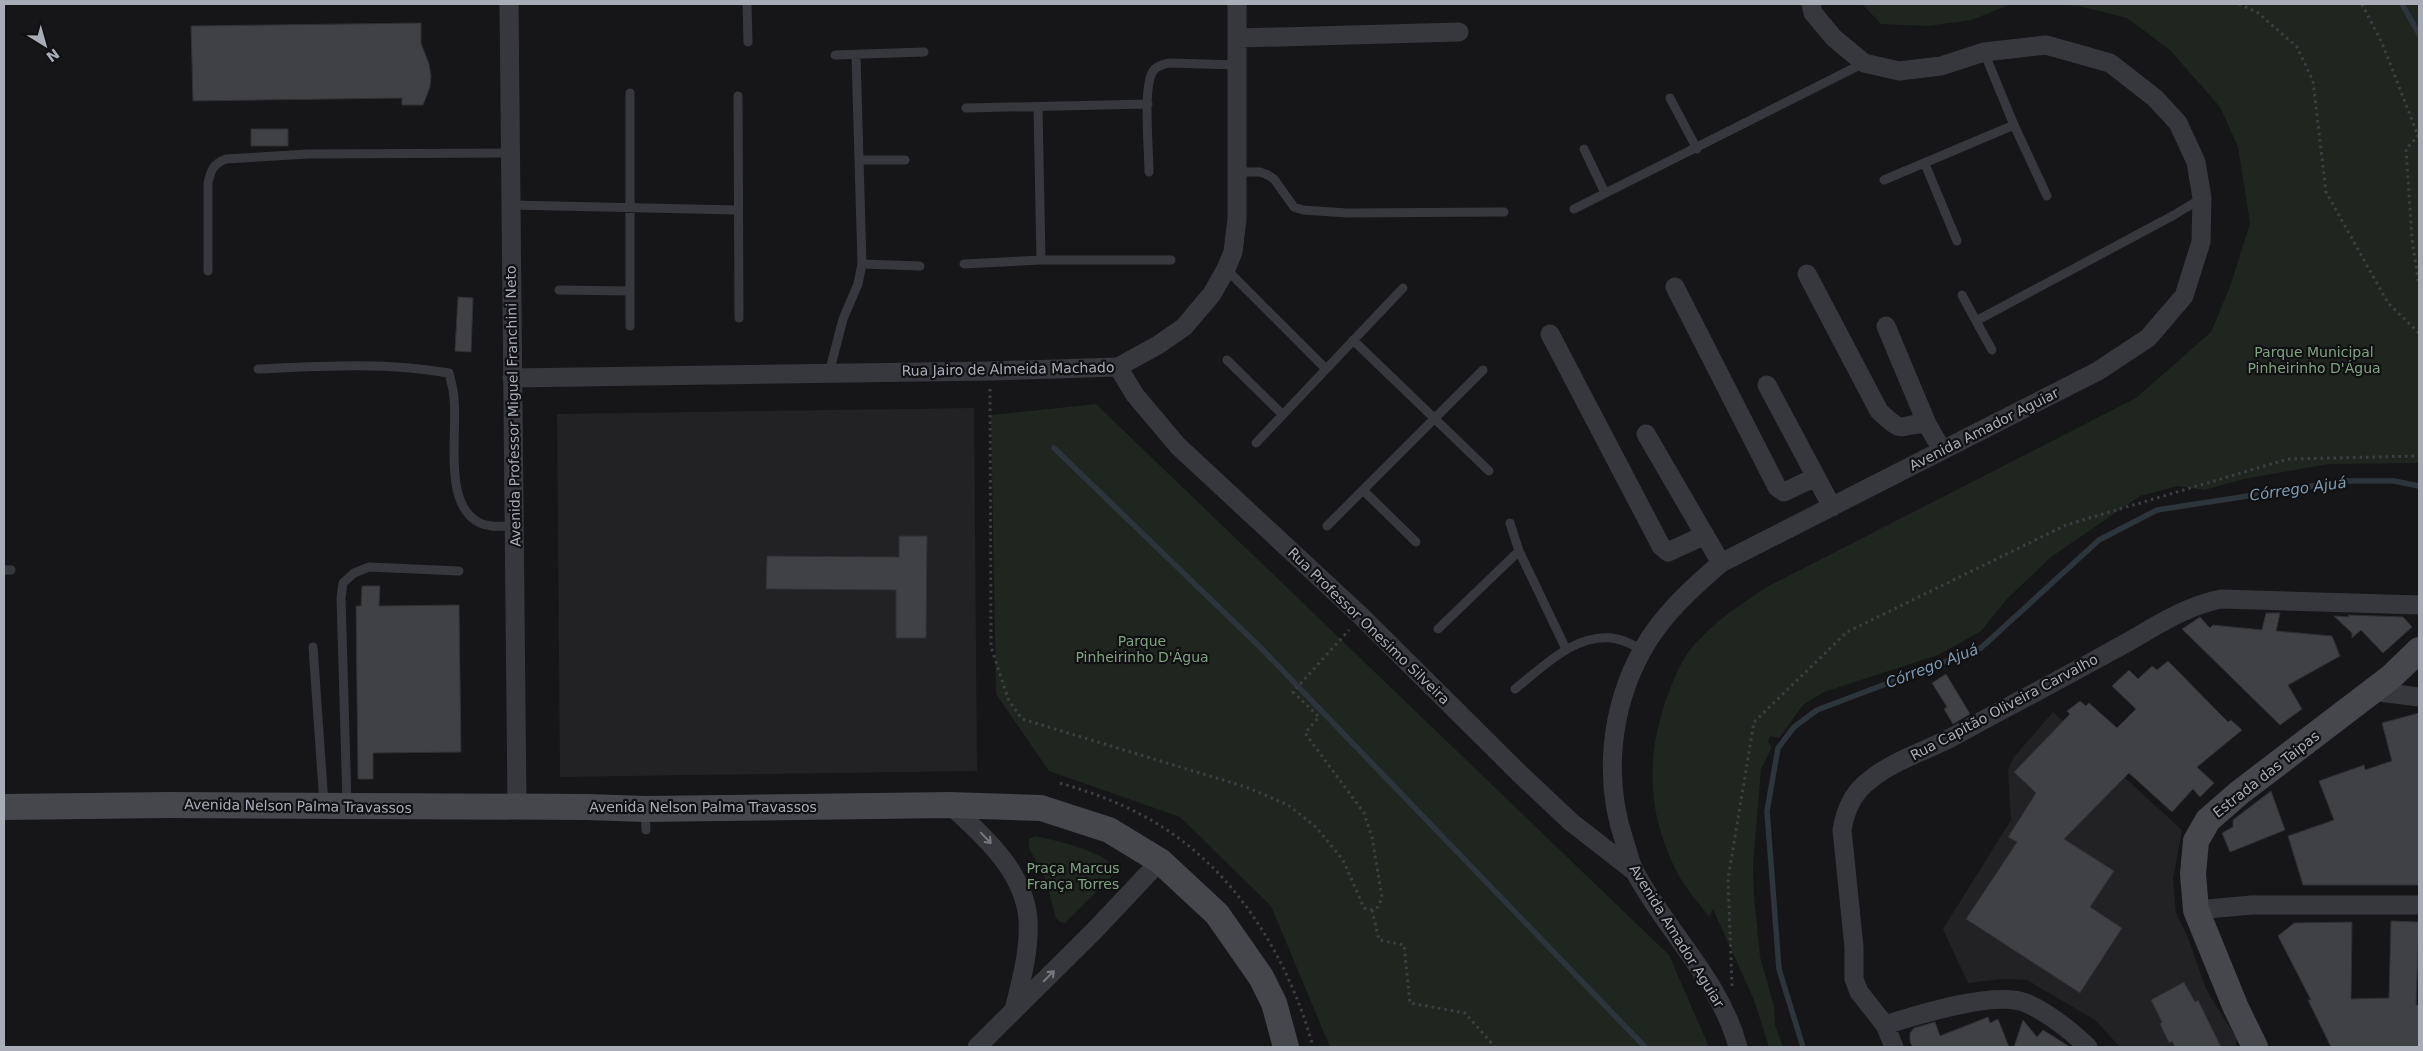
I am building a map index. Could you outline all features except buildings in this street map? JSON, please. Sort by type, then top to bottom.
[{"type":"street","name":"Avenida Professor Miguel Franchini Neto","points":[[509,4],[517,808]]},
{"type":"street","name":"Rua Jairo de Almeida Machado","points":[[512,378],[990,371],[1118,367],[1158,345],[1184,327],[1212,294],[1226,270],[1233,252],[1237,219],[1237,4]]},
{"type":"street","name":"Avenida Amador Aguiar","points":[[1738,1047],[1733,1028],[1711,986],[1634,871],[1616,818],[1612,783],[1614,742],[1619,704],[1642,649],[1687,592],[1721,563],[2098,372],[2148,338],[2184,296],[2201,242],[2202,198],[2196,162],[2178,122],[2156,98],[2110,63],[2046,45],[1984,52],[1941,66],[1899,71],[1864,62],[1834,38],[1813,13],[1811,4]]},
{"type":"street","points":[[1238,38],[1459,32]]},
{"type":"street","points":[[1807,274],[1879,411],[1895,426],[1907,428],[1920,423],[1927,424]]},
{"type":"street","points":[[1675,287],[1777,487],[1784,492],[1816,477]]},
{"type":"street","points":[[1886,326],[1927,424],[1942,450]]},
{"type":"street","points":[[1550,334],[1661,546],[1668,552],[1704,534]]},
{"type":"street","name":"Rua Professor Onesimo Silveira","points":[[1118,367],[1134,395],[1178,446],[1362,617],[1570,822],[1634,871]]},
{"type":"street","points":[[1767,385],[1832,506]]},
{"type":"street","points":[[1646,434],[1721,563]]},
{"type":"street","name":"Rua Capitão Oliveira Carvalho","points":[[1894,1047],[1885,1025],[1859,992],[1854,979],[1854,947],[1842,845],[1846,811],[1854,797],[1870,780],[1893,765],[1946,740],[2118,648],[2185,609],[2204,602],[2221,599],[2419,605]]},
{"type":"street","name":"Estrada das Taipas","points":[[2255,1047],[2236,1008],[2196,910],[2193,874],[2196,841],[2208,820],[2239,793],[2372,691],[2419,650]]},
{"type":"street","points":[[2372,691],[2419,697]]},
{"type":"street","name":"Avenida Nelson Palma Travassos","points":[[4,807],[168,805],[517,808],[646,820],[950,805],[1041,808],[1109,830],[1160,861],[1217,914],[1245,951],[1274,1003],[1286,1047]]},
{"type":"street","points":[[950,805],[988,839],[1005,863],[1021,895],[1028,918],[1028,936],[1014,1010]]},
{"type":"street","points":[[977,1047],[1091,934],[1160,861]]},
{"type":"street","points":[[2196,910],[2252,905],[2419,904]]},
{"type":"street","points":[[1885,1025],[1923,1013],[1993,1000],[2010,999],[2026,1003],[2047,1016],[2088,1047]]},
{"type":"lane","points":[[747,4],[748,42]]},
{"type":"lane","points":[[835,55],[924,52]]},
{"type":"lane","points":[[1984,52],[2014,125],[2047,196]]},
{"type":"lane","points":[[829,373],[843,319],[858,284],[862,264],[856,55]]},
{"type":"lane","points":[[1149,172],[1148,104],[1149,83],[1152,72],[1158,66],[1168,63],[1186,62],[1237,65]]},
{"type":"lane","points":[[1574,209],[1696,149],[1864,62]]},
{"type":"lane","points":[[630,93],[630,326]]},
{"type":"lane","points":[[738,96],[737,210],[739,318]]},
{"type":"lane","points":[[1670,98],[1696,149]]},
{"type":"lane","points":[[966,108],[1148,104]]},
{"type":"lane","points":[[1038,107],[1041,260]]},
{"type":"lane","points":[[1884,180],[2014,125]]},
{"type":"lane","points":[[1584,149],[1605,193]]},
{"type":"lane","points":[[208,271],[208,183],[211,170],[221,161],[243,156],[308,154],[511,153]]},
{"type":"lane","points":[[859,160],[905,160]]},
{"type":"lane","points":[[1925,164],[1958,241]]},
{"type":"lane","points":[[1237,172],[1260,172],[1268,175],[1274,180],[1294,207],[1303,210],[1347,213],[1504,212]]},
{"type":"lane","points":[[1976,321],[2174,215],[2202,198]]},
{"type":"lane","points":[[511,205],[629,206],[737,210]]},
{"type":"lane","points":[[964,264],[1041,260],[1171,260]]},
{"type":"lane","points":[[862,264],[920,266]]},
{"type":"lane","points":[[1226,270],[1325,368]]},
{"type":"lane","points":[[1256,442],[1403,288]]},
{"type":"lane","points":[[559,290],[629,291]]},
{"type":"lane","points":[[1962,295],[1992,350]]},
{"type":"lane","points":[[1353,340],[1489,471]]},
{"type":"lane","points":[[1226,360],[1282,414]]},
{"type":"lane","points":[[258,369],[398,366],[448,373],[454,399],[454,475],[459,499],[467,513],[480,523],[494,526],[514,526]]},
{"type":"lane","points":[[1327,526],[1483,370]]},
{"type":"lane","points":[[1364,491],[1416,542]]},
{"type":"lane","points":[[1510,523],[1519,551],[1566,649]]},
{"type":"lane","points":[[1438,629],[1519,551]]},
{"type":"lane","points":[[336,807],[341,598],[343,583],[354,573],[369,567],[459,571]]},
{"type":"lane","points":[[1515,689],[1566,649],[1591,640],[1619,639],[1642,649]]},
{"type":"lane","points":[[313,647],[336,807]]},
{"type":"path","points":[[2239,4],[2257,12],[2297,47],[2314,81],[2326,192],[2388,303],[2419,333]]},
{"type":"path","points":[[2362,4],[2382,43],[2419,136],[2406,150],[2412,239],[2419,286]]},
{"type":"path","points":[[990,371],[991,647],[1009,701],[1022,719],[1246,787],[1288,806],[1316,827],[1343,860],[1359,900],[1364,908],[1372,910],[1378,907],[1382,898],[1372,837],[1364,813],[1305,733],[1319,717],[1293,692],[1362,617]]},
{"type":"path","points":[[1732,989],[1728,879],[1754,722],[1847,632],[2066,525],[2288,459],[2419,456]]},
{"type":"path","points":[[1372,910],[1379,940],[1404,945],[1410,1003],[1466,1013],[1494,1047]]},
{"type":"shaded area","points":[[974,408],[977,771],[560,777],[557,414]]},
{"type":"shaded area","points":[[2053,712],[2182,830],[2173,879],[2176,913],[2188,938],[2206,989],[2237,1039],[2235,1047],[2120,1047],[2095,1020],[2027,980],[2002,979],[1968,983],[1943,929],[2011,820],[2008,770],[2014,757]]},
{"type":"green space","points":[[1862,4],[2011,4],[1972,20],[1927,26],[1881,24]]},
{"type":"green space","name":"Parque Municipal Pinheirinho D'Água","points":[[2052,4],[2419,4],[2419,463],[2329,464],[2244,479],[2204,490],[2178,486],[2140,496],[2051,557],[2007,599],[1981,631],[1938,655],[1824,692],[1803,705],[1779,738],[1770,736],[1768,742],[1772,747],[1761,769],[1753,866],[1754,895],[1760,957],[1774,1006],[1775,1025],[1783,1047],[1769,1047],[1754,1000],[1713,909],[1709,917],[1681,880],[1668,853],[1656,812],[1652,771],[1654,749],[1664,706],[1684,658],[1710,629],[1765,588],[2136,398],[2211,332],[2231,284],[2250,223],[2238,147],[2220,107],[2170,50],[2127,18],[2079,6]]},
{"type":"green space","name":"Parque Pinheirinho D'Água","points":[[1096,404],[1669,955],[1709,1047],[1330,1047],[1271,906],[1180,817],[1049,771],[996,694],[991,415]]},
{"type":"green space","name":"Praça Marcus França Torres","points":[[1035,836],[1089,851],[1108,861],[1114,867],[1112,876],[1065,923],[1060,922],[1056,918],[1046,880],[1029,848],[1029,839]]},
{"type":"waterway","points":[[2402,4],[2419,34]]},
{"type":"waterway","points":[[1054,448],[1260,647],[1645,1047]]},
{"type":"waterway","name":"Córrego Ajuá","points":[[1803,1047],[1779,969],[1767,811],[1778,748],[1794,727],[1817,710],[1981,648],[2099,540],[2157,510],[2345,481],[2394,481],[2419,486]]}]
